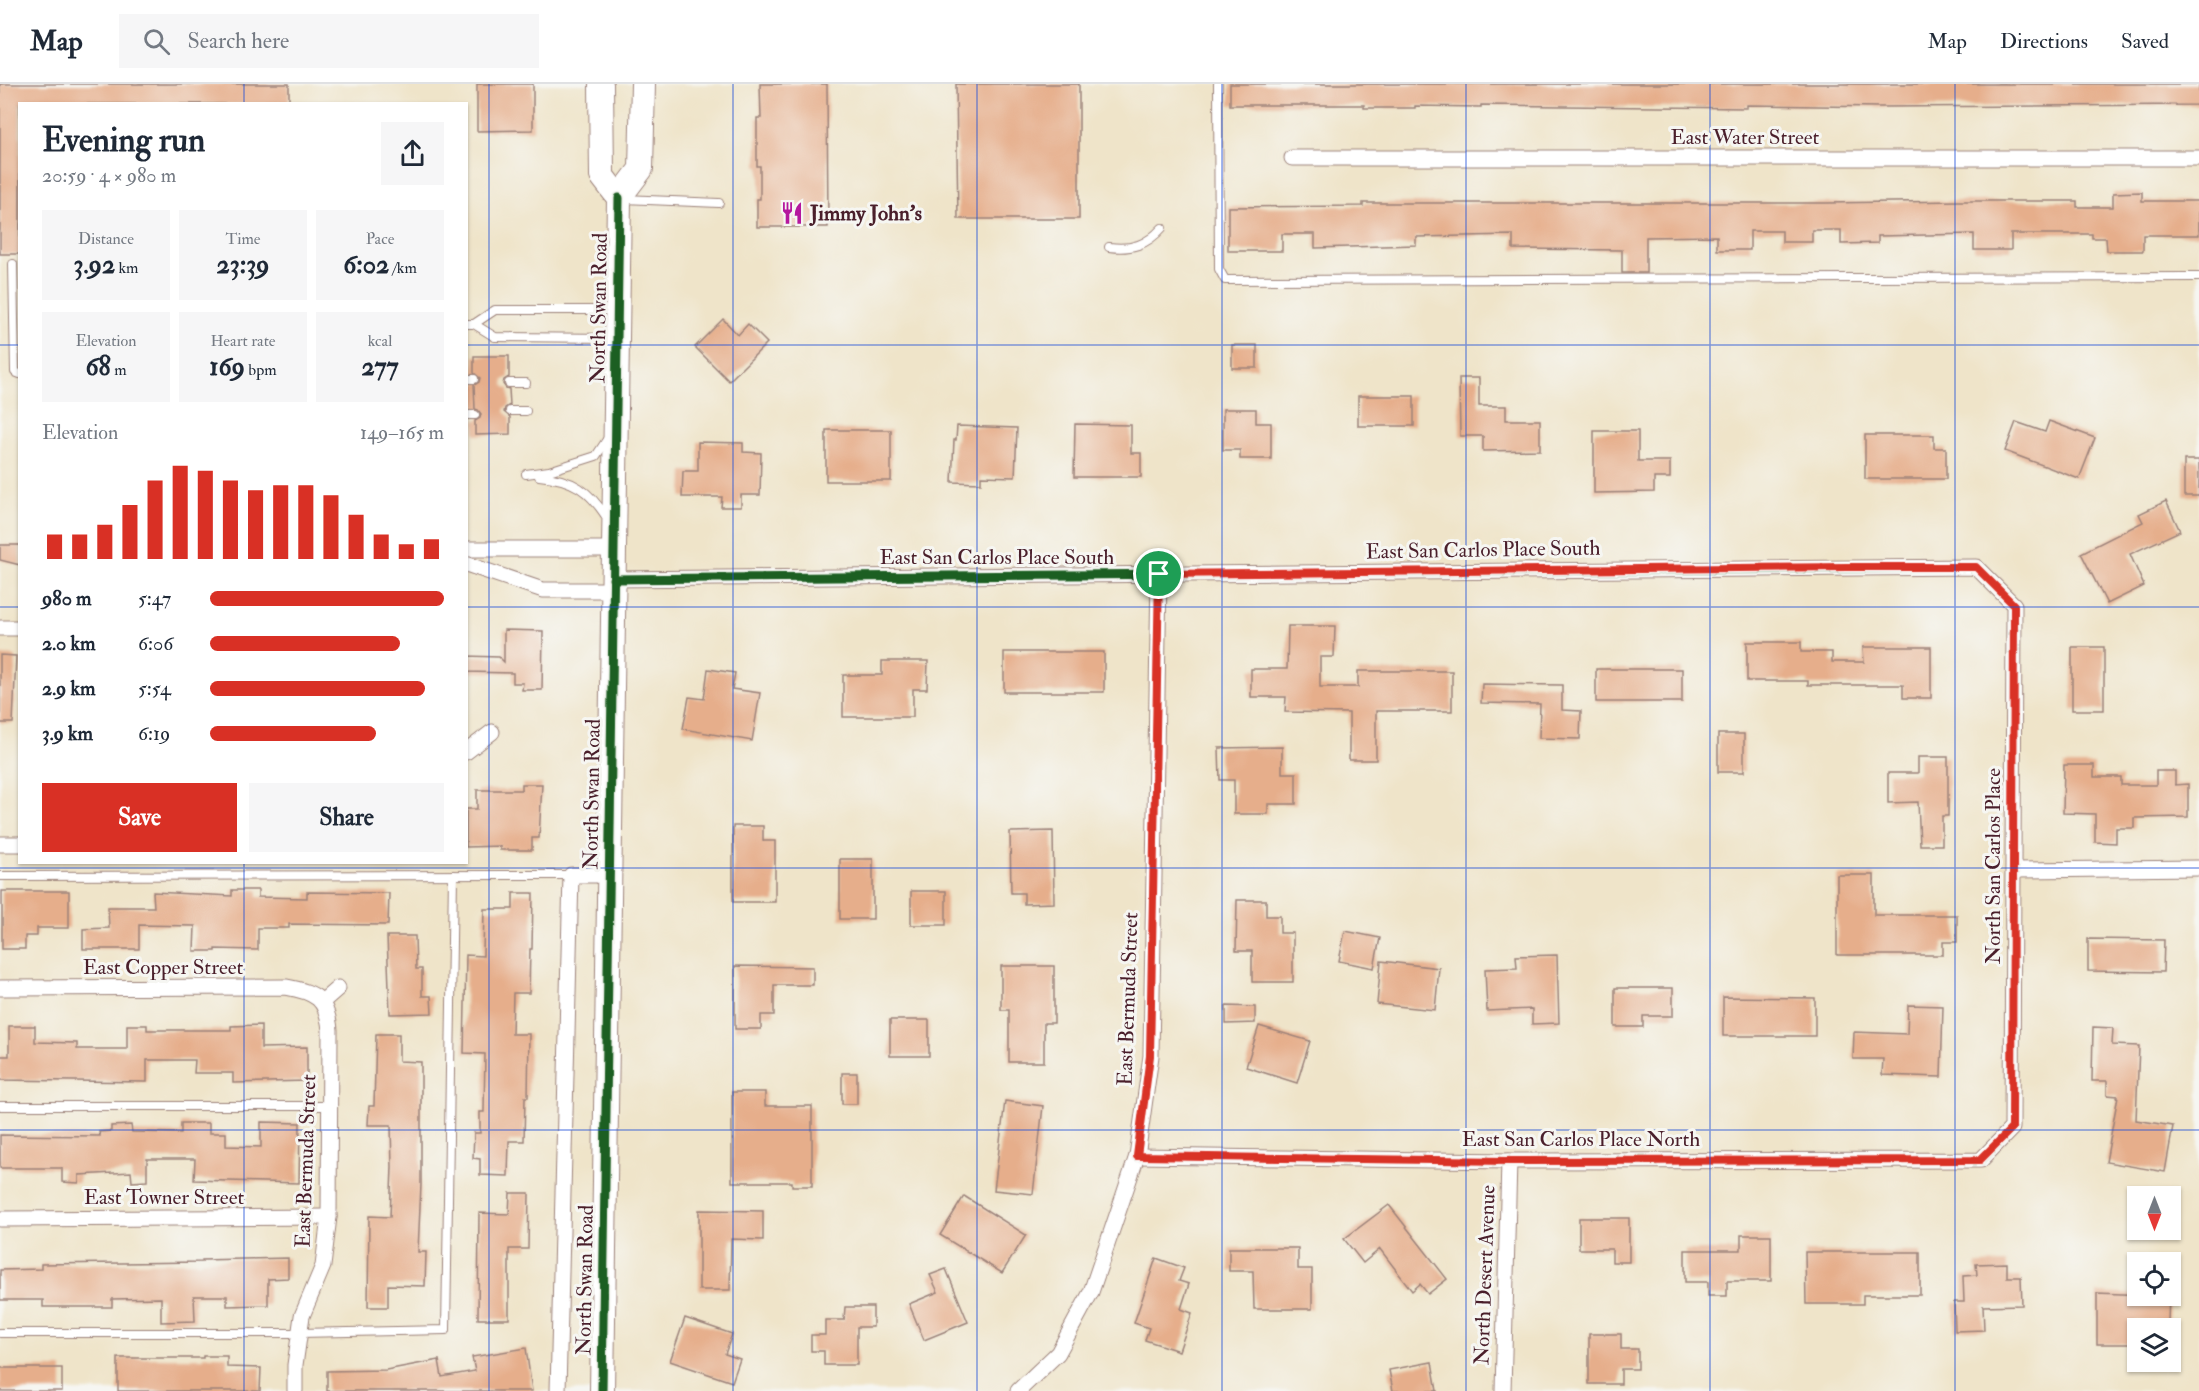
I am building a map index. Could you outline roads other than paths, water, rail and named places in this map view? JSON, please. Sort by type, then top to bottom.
[{"type":"main road","points":[[602,84],[602,176],[619,198],[641,169],[643,84]]},
{"type":"main road","name":"North Swan Road","points":[[602,1391],[619,198]]},
{"type":"street","name":"East Water Street","points":[[1292,158],[2199,158]]},
{"type":"street","points":[[468,549],[613,539]]},
{"type":"street","points":[[468,565],[543,590],[613,584]]},
{"type":"street","name":"East San Carlos Place South","points":[[613,584],[1159,574],[1976,567],[2014,605]]},
{"type":"street","name":"East Bermuda Street","points":[[1018,1391],[1059,1353],[1091,1293],[1137,1156],[1150,1056],[1159,574]]},
{"type":"street","name":"North San Carlos Place","points":[[2012,1128],[2014,605]]},
{"type":"street","points":[[0,628],[18,628]]},
{"type":"street","points":[[468,750],[492,732]]},
{"type":"street","points":[[0,844],[18,844]]},
{"type":"street","points":[[2014,870],[2199,868]]},
{"type":"street","name":"North Swan Road","points":[[558,1391],[571,875],[609,875]]},
{"type":"street","name":"East Copper Street","points":[[0,988],[286,987],[303,990],[322,1002]]},
{"type":"street","points":[[322,1002],[338,988]]},
{"type":"street","name":"East Bermuda Street","points":[[295,1391],[295,1365],[302,1316],[323,1266],[329,1217],[330,1030],[327,1011],[322,1002]]},
{"type":"street","name":"East San Carlos Place North","points":[[1137,1156],[1509,1161],[1980,1160],[2012,1128]]},
{"type":"street","name":"North Desert Avenue","points":[[1503,1391],[1509,1161]]},
{"type":"street","name":"East Towner Street","points":[[0,1219],[329,1217]]},
{"type":"lane","points":[[1218,84],[1219,269],[1225,280],[2199,277]]},
{"type":"lane","points":[[619,198],[719,203]]},
{"type":"lane","points":[[1109,247],[1127,249],[1153,237],[1162,228]]},
{"type":"lane","points":[[13,264],[15,372],[18,373]]},
{"type":"lane","points":[[470,324],[495,310],[617,310]]},
{"type":"lane","points":[[470,324],[495,337],[616,338]]},
{"type":"lane","points":[[509,383],[526,383]]},
{"type":"lane","points":[[613,539],[595,499],[580,487],[553,477],[526,474],[549,471],[596,456],[609,436],[615,404]]},
{"type":"lane","points":[[510,411],[526,411]]},
{"type":"lane","points":[[0,1333],[299,1333],[446,1330],[453,875]]},
{"type":"lane","points":[[0,876],[571,875]]},
{"type":"lane","points":[[0,1106],[330,1106]]},
{"type":"place","name":"Jimmy John's","points":[[792,213]]}]
